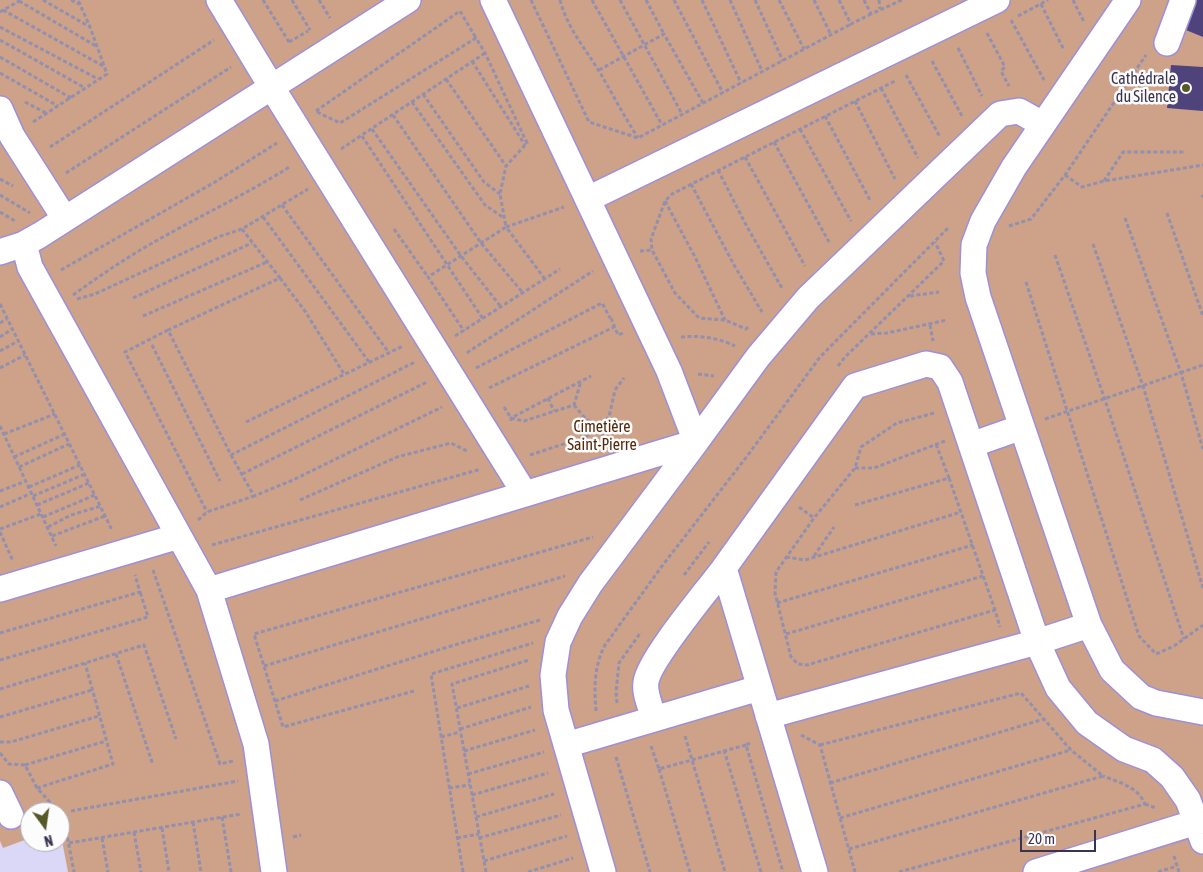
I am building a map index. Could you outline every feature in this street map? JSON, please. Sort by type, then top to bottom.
[{"type":"lane","points":[[219,0],[525,494]]},
{"type":"lane","points":[[0,252],[24,244],[65,219],[408,0]]},
{"type":"lane","points":[[493,0],[669,371],[696,442]]},
{"type":"lane","points":[[1128,0],[1009,174],[983,221],[977,236],[974,245],[973,273],[978,297],[1089,626],[1112,670],[1141,697],[1203,712]]},
{"type":"lane","points":[[1170,36],[1183,0]]},
{"type":"lane","points":[[588,200],[1004,10]]},
{"type":"lane","points":[[0,109],[12,136],[65,219]]},
{"type":"lane","points":[[576,776],[562,636],[590,584],[758,356],[808,298],[1000,114],[1019,111],[1042,124]]},
{"type":"lane","points":[[24,244],[30,267],[38,282],[58,306],[209,590],[256,744],[274,872]]},
{"type":"lane","points":[[649,721],[645,689],[646,679],[660,653],[724,568],[855,386],[926,364],[939,366],[950,382],[1037,642],[1058,688],[1087,723],[1124,749],[1153,760],[1172,777],[1188,800],[1201,828],[1036,872]]},
{"type":"lane","points":[[969,440],[1022,427]]},
{"type":"lane","points":[[209,590],[696,442]]},
{"type":"lane","points":[[0,589],[132,550],[183,543]]},
{"type":"lane","points":[[724,568],[815,872]]},
{"type":"lane","points":[[768,716],[1089,626]]},
{"type":"lane","points":[[576,776],[604,734],[759,688]]},
{"type":"lane","points":[[0,792],[11,816]]},
{"type":"path","points":[[43,0],[90,27]]},
{"type":"path","points":[[71,0],[80,4]]},
{"type":"path","points":[[12,136],[107,74],[78,0]]},
{"type":"path","points":[[263,0],[303,66]]},
{"type":"path","points":[[292,0],[310,30]]},
{"type":"path","points":[[319,0],[330,18]]},
{"type":"path","points":[[531,0],[589,122],[638,138],[851,24],[902,0]]},
{"type":"path","points":[[560,0],[564,15],[575,36],[598,70],[638,138]]},
{"type":"path","points":[[592,0],[662,125]]},
{"type":"path","points":[[620,0],[682,114]]},
{"type":"path","points":[[646,0],[703,103]]},
{"type":"path","points":[[674,0],[723,92]]},
{"type":"path","points":[[702,0],[741,83]]},
{"type":"path","points":[[730,0],[762,71]]},
{"type":"path","points":[[755,0],[783,61]]},
{"type":"path","points":[[779,0],[804,49]]},
{"type":"path","points":[[814,0],[831,35]]},
{"type":"path","points":[[839,0],[851,24]]},
{"type":"path","points":[[864,0],[871,14]]},
{"type":"path","points":[[879,0],[880,9]]},
{"type":"path","points":[[1004,10],[1041,4],[1048,0]]},
{"type":"path","points":[[1073,0],[1086,25],[1090,19]]},
{"type":"path","points":[[2,11],[20,1],[97,46]]},
{"type":"path","points":[[1041,4],[1066,53],[1071,46]]},
{"type":"path","points":[[1003,24],[1004,10]]},
{"type":"path","points":[[1004,10],[1045,82]]},
{"type":"path","points":[[2,11],[104,66]]},
{"type":"path","points":[[316,111],[460,11],[485,53],[527,143],[506,166],[500,194],[506,227],[545,279]]},
{"type":"path","points":[[0,27],[99,80]]},
{"type":"path","points":[[28,161],[235,27]]},
{"type":"path","points":[[979,36],[995,28]]},
{"type":"path","points":[[986,32],[1005,67],[1001,71],[1009,87]]},
{"type":"path","points":[[598,70],[664,34]]},
{"type":"path","points":[[977,236],[1031,219],[1065,175],[1158,38],[1170,36]]},
{"type":"path","points":[[38,282],[215,182],[282,140],[275,122],[286,110],[316,111],[340,123],[476,38]]},
{"type":"path","points":[[0,40],[85,88]]},
{"type":"path","points":[[965,44],[958,48],[984,99]]},
{"type":"path","points":[[341,150],[485,53]]},
{"type":"path","points":[[44,186],[252,54]]},
{"type":"path","points":[[0,57],[71,98]]},
{"type":"path","points":[[940,57],[932,61],[963,118],[970,112]]},
{"type":"path","points":[[472,61],[525,145]]},
{"type":"path","points":[[751,323],[746,329],[725,320],[699,318],[675,293],[652,250],[651,239],[665,202],[672,194],[915,70]]},
{"type":"path","points":[[0,74],[58,106]]},
{"type":"path","points":[[906,75],[941,140],[947,134]]},
{"type":"path","points":[[1042,87],[1050,75]]},
{"type":"path","points":[[446,79],[506,166]]},
{"type":"path","points":[[881,88],[920,160]]},
{"type":"path","points":[[423,94],[484,182],[500,194]]},
{"type":"path","points":[[855,101],[896,182],[902,177]]},
{"type":"path","points":[[412,102],[485,205],[504,218]]},
{"type":"path","points":[[393,115],[480,243],[523,293]]},
{"type":"path","points":[[826,116],[873,205],[879,199]]},
{"type":"path","points":[[372,129],[461,256],[501,307]]},
{"type":"path","points":[[800,129],[852,224],[856,220]]},
{"type":"path","points":[[362,136],[446,266],[483,318]]},
{"type":"path","points":[[774,142],[830,245],[836,240]]},
{"type":"path","points":[[1104,181],[1123,152],[1186,152]]},
{"type":"path","points":[[745,157],[806,268],[812,262]]},
{"type":"path","points":[[58,306],[101,275],[162,237],[260,185],[296,163]]},
{"type":"path","points":[[1065,175],[1082,187],[1104,181],[1203,165]]},
{"type":"path","points":[[718,170],[745,224],[783,290]]},
{"type":"path","points":[[691,184],[762,312]]},
{"type":"path","points":[[58,306],[95,294],[218,237],[242,229],[310,188]]},
{"type":"path","points":[[428,277],[506,227],[588,200]]},
{"type":"path","points":[[665,202],[696,257],[725,320]]},
{"type":"path","points":[[282,206],[389,353]]},
{"type":"path","points":[[1168,213],[1203,316]]},
{"type":"path","points":[[263,217],[369,362]]},
{"type":"path","points":[[1126,218],[1181,372],[1203,449]]},
{"type":"path","points":[[650,872],[604,734],[596,718],[596,669],[605,645],[662,566],[820,357],[948,228]]},
{"type":"path","points":[[242,229],[305,311],[344,374]]},
{"type":"path","points":[[394,230],[464,331]]},
{"type":"path","points":[[133,298],[252,243]]},
{"type":"path","points":[[1093,244],[1143,386],[1203,588]]},
{"type":"path","points":[[468,352],[577,280],[591,274],[613,252],[652,250]]},
{"type":"path","points":[[1055,255],[1184,639]]},
{"type":"path","points":[[143,316],[267,262]]},
{"type":"path","points":[[460,341],[455,336],[560,269]]},
{"type":"path","points":[[207,512],[125,352],[280,278]]},
{"type":"path","points":[[1026,282],[1139,636],[1156,654],[1174,646],[1203,625]]},
{"type":"path","points":[[778,296],[790,283]]},
{"type":"path","points":[[908,296],[939,292]]},
{"type":"path","points":[[457,386],[477,367],[602,303],[610,318]]},
{"type":"path","points":[[1,307],[112,530],[132,550],[220,764],[259,766]]},
{"type":"path","points":[[757,318],[767,307]]},
{"type":"path","points":[[0,323],[7,319]]},
{"type":"path","points":[[870,334],[887,333],[947,320]]},
{"type":"path","points":[[183,543],[207,512],[294,480],[457,386],[614,327]]},
{"type":"path","points":[[0,337],[12,330]]},
{"type":"path","points":[[168,330],[231,455],[254,496]]},
{"type":"path","points":[[655,342],[698,336],[727,342],[758,356]]},
{"type":"path","points":[[0,351],[18,341]]},
{"type":"path","points":[[246,422],[408,344]]},
{"type":"path","points":[[152,345],[220,481]]},
{"type":"path","points":[[464,346],[477,367]]},
{"type":"path","points":[[0,368],[25,355]]},
{"type":"path","points":[[231,455],[417,361]]},
{"type":"path","points":[[1022,427],[1203,365]]},
{"type":"path","points":[[669,371],[742,379]]},
{"type":"path","points":[[511,418],[591,376]]},
{"type":"path","points":[[183,543],[505,462],[585,437],[609,418],[615,390],[624,378]]},
{"type":"path","points":[[574,405],[581,380]]},
{"type":"path","points":[[242,474],[428,381],[457,386]]},
{"type":"path","points":[[548,398],[554,411]]},
{"type":"path","points":[[574,405],[584,417],[598,428],[622,465]]},
{"type":"path","points":[[511,418],[524,421],[574,405]]},
{"type":"path","points":[[958,406],[897,423],[861,447],[855,468],[814,518],[776,572],[775,594],[791,657],[798,664],[807,664],[995,610]]},
{"type":"path","points":[[300,500],[397,457],[451,443],[468,451],[491,440],[513,435],[511,418],[504,407]]},
{"type":"path","points":[[4,434],[55,414]]},
{"type":"path","points":[[0,426],[57,547]]},
{"type":"path","points":[[14,457],[65,434]]},
{"type":"path","points":[[855,468],[874,468],[936,444],[969,440]]},
{"type":"path","points":[[19,467],[69,444]]},
{"type":"path","points":[[936,444],[962,512],[1007,650]]},
{"type":"path","points":[[29,487],[80,465]]},
{"type":"path","points":[[0,507],[85,474]]},
{"type":"path","points":[[855,505],[949,478]]},
{"type":"path","points":[[0,491],[26,481]]},
{"type":"path","points":[[37,505],[89,483]]},
{"type":"path","points":[[14,562],[0,530],[95,495]]},
{"type":"path","points":[[48,527],[71,515],[100,506]]},
{"type":"path","points":[[803,510],[814,518]]},
{"type":"path","points":[[786,557],[805,560],[962,512]]},
{"type":"path","points":[[52,536],[105,516]]},
{"type":"path","points":[[814,556],[834,527]]},
{"type":"path","points":[[103,533],[112,530]]},
{"type":"path","points":[[414,691],[283,728],[254,634],[594,537]]},
{"type":"path","points":[[777,602],[973,545]]},
{"type":"path","points":[[0,660],[148,617],[140,592],[132,550]]},
{"type":"path","points":[[264,666],[605,564]]},
{"type":"path","points":[[786,634],[983,576]]},
{"type":"path","points":[[0,633],[140,592]]},
{"type":"path","points":[[275,701],[540,620],[562,636]]},
{"type":"path","points":[[486,872],[452,684],[562,636]]},
{"type":"path","points":[[463,872],[431,674],[562,636]]},
{"type":"path","points":[[0,689],[144,645],[176,739]]},
{"type":"path","points":[[116,654],[154,765]]},
{"type":"path","points":[[37,788],[113,764],[85,663]]},
{"type":"path","points":[[0,717],[92,690]]},
{"type":"path","points":[[768,716],[820,745],[1021,693],[1071,750],[1103,776],[1132,787],[1141,795],[1145,804],[899,872]]},
{"type":"path","points":[[457,708],[576,776]]},
{"type":"path","points":[[678,712],[725,872]]},
{"type":"path","points":[[0,742],[11,742],[99,716]]},
{"type":"path","points":[[830,783],[1044,719]]},
{"type":"path","points":[[649,721],[659,769],[690,872]]},
{"type":"path","points":[[441,737],[460,731],[576,776]]},
{"type":"path","points":[[0,753],[9,764],[25,765],[106,741]]},
{"type":"path","points":[[659,769],[746,744]]},
{"type":"path","points":[[820,745],[855,872]]},
{"type":"path","points":[[724,750],[760,872]]},
{"type":"path","points":[[840,818],[1071,750]]},
{"type":"path","points":[[464,751],[576,776]]},
{"type":"path","points":[[25,765],[37,788],[50,802]]},
{"type":"path","points":[[71,811],[259,766]]},
{"type":"path","points":[[468,774],[576,776]]},
{"type":"path","points":[[472,795],[576,776]]},
{"type":"path","points":[[476,817],[576,776]]},
{"type":"path","points":[[458,838],[479,836],[576,776]]},
{"type":"path","points":[[484,861],[576,776]]},
{"type":"path","points":[[528,872],[576,776]]},
{"type":"path","points":[[849,849],[1103,776]]},
{"type":"path","points":[[450,788],[470,785]]},
{"type":"path","points":[[70,843],[266,810]]},
{"type":"path","points":[[222,817],[231,872]]},
{"type":"path","points":[[193,822],[201,872]]},
{"type":"path","points":[[162,828],[169,872]]},
{"type":"path","points":[[134,832],[141,872]]},
{"type":"path","points":[[102,838],[108,872]]},
{"type":"path","points":[[70,849],[74,872]]},
{"type":"path","points":[[1158,872],[1177,866]]},
{"type":"green space","name":"Cimetière Saint-Pierre","points":[[0,0],[1203,0],[1203,872],[68,872],[64,852],[70,852],[70,802],[20,802],[20,842],[3,848],[0,841]]},
{"type":"building","name":"Cathédrale du Silence","points":[[1193,0],[1203,0],[1203,37],[1181,28]]},
{"type":"building","name":"Cathédrale du Silence","points":[[1171,65],[1203,67],[1203,111],[1167,108]]},
{"type":"place","name":"Cathédrale du Silence","points":[[1186,88]]}]
